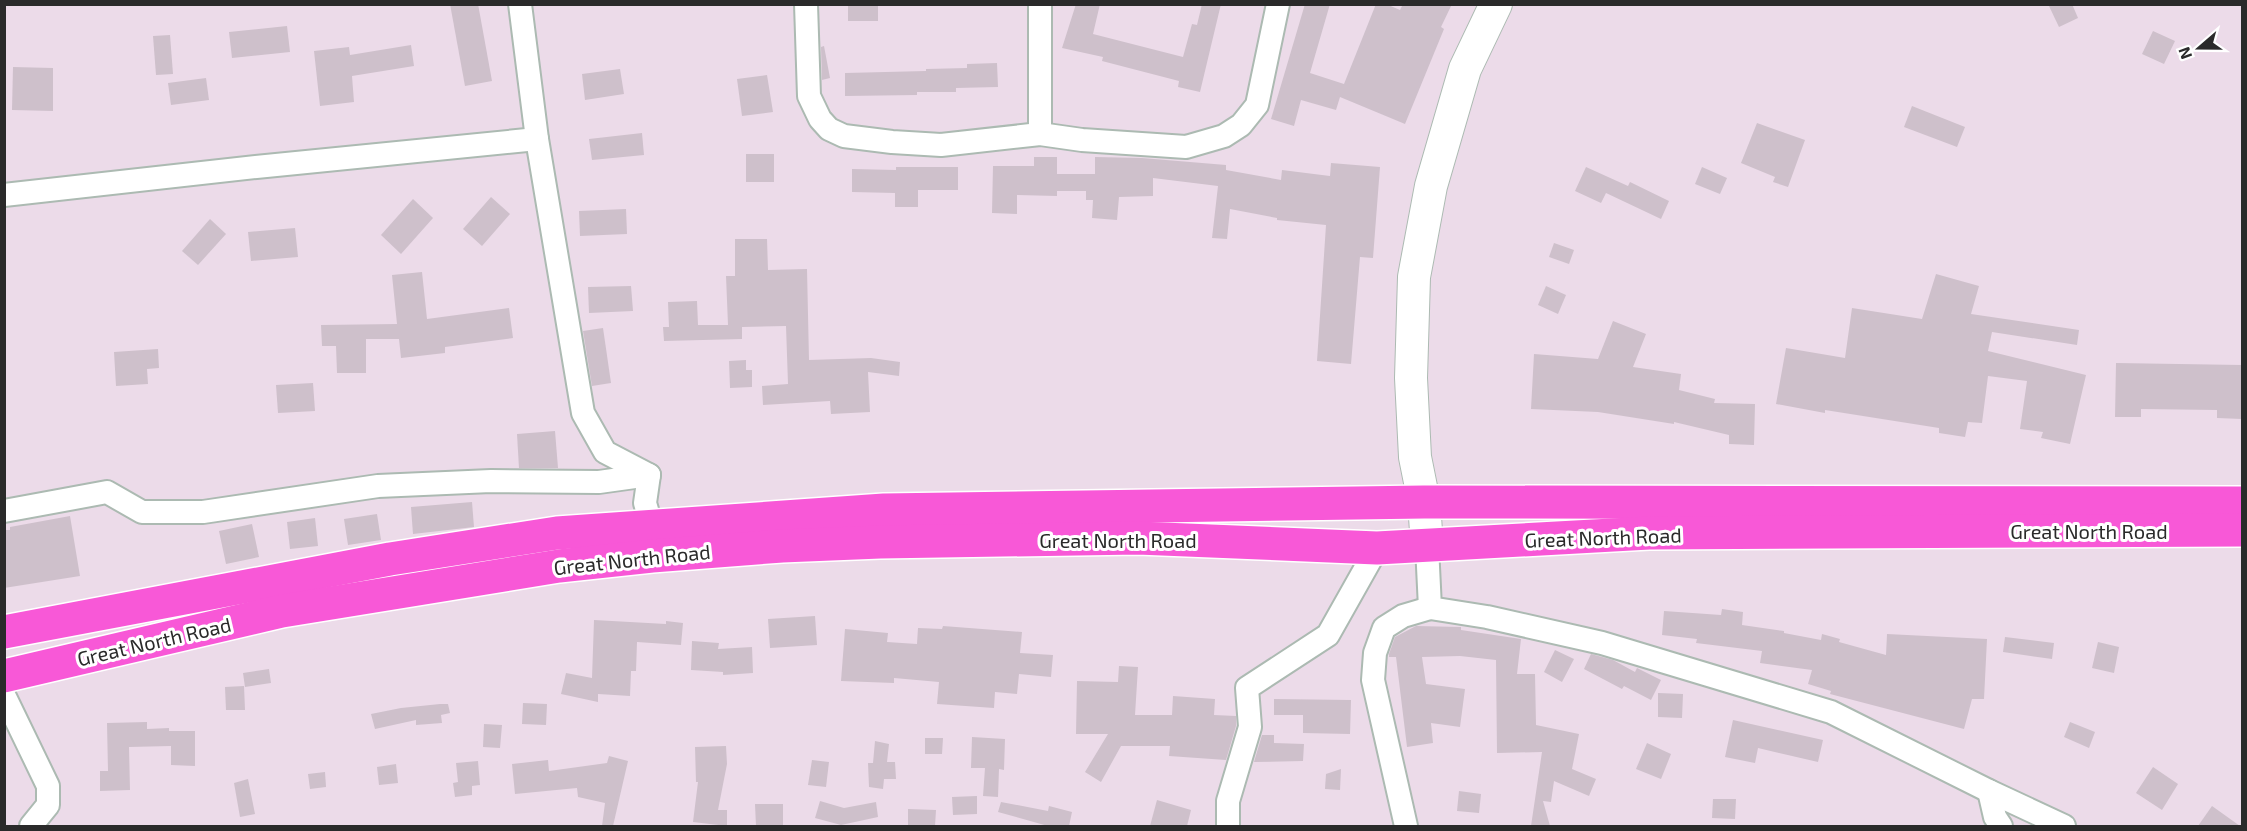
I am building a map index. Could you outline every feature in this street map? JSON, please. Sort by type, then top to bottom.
[{"type":"highway","name":"Great North Road","points":[[4,632],[468,546],[557,533],[884,510],[1424,502],[2242,503]]},
{"type":"highway","name":"Great North Road","points":[[4,676],[282,611],[560,566],[652,556],[834,543],[1137,538],[1377,548],[1649,533],[2242,530]]},
{"type":"main road","points":[[1427,546],[1424,502],[1415,458],[1411,378],[1414,277],[1431,186],[1465,69],[1496,4]]},
{"type":"street","points":[[520,4],[537,139],[583,412],[604,452],[649,475]]},
{"type":"street","points":[[806,4],[809,96],[820,119],[829,129],[844,136],[941,145],[1040,134],[1082,140],[1186,147],[1224,136],[1241,125],[1257,105],[1278,4]]},
{"type":"street","points":[[1040,4],[1040,134]]},
{"type":"street","points":[[4,195],[537,139]]},
{"type":"street","points":[[4,511],[107,492],[142,512],[203,512],[378,486],[491,481],[599,482],[649,475]]},
{"type":"street","points":[[649,475],[645,503],[652,527]]},
{"type":"street","points":[[1427,546],[1430,609]]},
{"type":"street","points":[[1228,826],[1228,801],[1250,727],[1247,688],[1328,635],[1377,548]]},
{"type":"street","points":[[1407,826],[1373,680],[1375,653],[1384,628],[1403,616],[1430,609],[1487,617],[1602,643],[1831,712],[1989,792],[2064,826]]},
{"type":"street","points":[[4,695],[48,786],[48,805],[32,826]]},
{"type":"street","points":[[1989,792],[1995,817],[2001,826]]},
{"type":"building","points":[[450,4],[478,4],[492,81],[465,86]]},
{"type":"building","points":[[848,4],[878,4],[878,21],[848,21]]},
{"type":"building","points":[[1076,4],[1100,4],[1093,34],[1183,57],[1192,24],[1197,25],[1202,4],[1221,4],[1200,92],[1178,87],[1179,81],[1102,61],[1103,57],[1062,48]]},
{"type":"building","points":[[1305,4],[1330,4],[1310,73],[1344,84],[1376,4],[1386,4],[1400,10],[1403,4],[1452,4],[1441,27],[1444,29],[1405,124],[1340,97],[1336,110],[1301,100],[1294,126],[1271,119]]},
{"type":"building","points":[[2048,4],[2072,4],[2078,18],[2059,27]]},
{"type":"building","points":[[287,26],[290,52],[232,58],[229,32]]},
{"type":"building","points":[[2153,31],[2175,41],[2164,64],[2142,54]]},
{"type":"building","points":[[170,35],[173,74],[156,75],[153,36]]},
{"type":"building","points":[[411,45],[414,66],[352,76],[354,102],[320,106],[314,51],[349,47],[350,55]]},
{"type":"building","points":[[824,46],[830,78],[822,80],[821,47]]},
{"type":"building","points":[[997,63],[998,87],[956,88],[956,92],[917,92],[917,95],[845,96],[845,73],[926,71],[926,69],[967,68],[967,64]]},
{"type":"building","points":[[13,67],[53,68],[53,111],[12,110]]},
{"type":"building","points":[[620,69],[624,94],[585,100],[582,74]]},
{"type":"building","points":[[767,75],[773,112],[742,116],[737,79]]},
{"type":"building","points":[[206,78],[209,100],[171,105],[168,83]]},
{"type":"building","points":[[1912,106],[1965,127],[1957,147],[1904,127]]},
{"type":"building","points":[[1757,123],[1805,140],[1788,187],[1773,182],[1775,177],[1741,163]]},
{"type":"building","points":[[642,133],[644,155],[592,160],[589,139]]},
{"type":"building","points":[[746,154],[774,154],[774,182],[746,182]]},
{"type":"building","points":[[1034,157],[1057,157],[1057,174],[1095,174],[1095,157],[1142,158],[1226,165],[1226,170],[1281,180],[1282,170],[1330,176],[1331,163],[1380,167],[1373,258],[1360,257],[1351,364],[1317,361],[1326,225],[1277,220],[1277,218],[1230,209],[1227,239],[1212,238],[1218,186],[1153,178],[1153,196],[1119,197],[1117,220],[1092,218],[1093,200],[1086,200],[1086,191],[1057,191],[1057,196],[1017,195],[1017,214],[992,213],[993,166],[1034,166]]},
{"type":"building","points":[[896,167],[958,167],[958,190],[918,190],[918,207],[895,207],[895,193],[852,192],[852,169],[896,170]]},
{"type":"building","points":[[1586,167],[1628,186],[1630,182],[1669,201],[1661,219],[1606,193],[1601,203],[1575,191]]},
{"type":"building","points":[[1702,167],[1727,178],[1720,194],[1695,184]]},
{"type":"building","points":[[491,197],[510,214],[482,246],[463,229]]},
{"type":"building","points":[[413,199],[433,218],[401,254],[381,235]]},
{"type":"building","points":[[626,209],[627,234],[580,236],[579,211]]},
{"type":"building","points":[[210,219],[226,234],[198,265],[182,251]]},
{"type":"building","points":[[295,228],[298,257],[251,261],[248,232]]},
{"type":"building","points":[[735,239],[767,239],[768,270],[807,269],[809,360],[871,358],[900,362],[899,376],[868,372],[870,412],[831,414],[830,401],[763,405],[762,386],[788,384],[786,326],[742,327],[742,339],[664,341],[663,327],[669,327],[668,302],[697,301],[698,325],[728,325],[726,276],[735,276]]},
{"type":"building","points":[[1554,243],[1574,250],[1569,264],[1549,257]]},
{"type":"building","points":[[422,272],[427,319],[509,308],[513,338],[445,347],[445,353],[401,358],[399,339],[366,339],[366,373],[337,373],[336,346],[322,346],[321,325],[397,324],[392,275]]},
{"type":"building","points":[[1936,274],[1979,286],[1971,314],[2079,330],[2077,345],[1992,332],[1988,351],[2086,375],[2070,444],[2041,438],[2043,432],[2020,429],[2027,381],[1988,376],[1982,423],[1968,422],[1965,437],[1939,433],[1939,428],[1776,404],[1786,348],[1845,358],[1852,308],[1922,319]]},
{"type":"building","points":[[631,286],[633,311],[589,313],[588,287]]},
{"type":"building","points":[[1546,286],[1566,295],[1558,314],[1538,305]]},
{"type":"building","points":[[1613,321],[1646,334],[1633,367],[1681,374],[1679,390],[1715,399],[1714,403],[1755,404],[1754,445],[1729,444],[1729,435],[1674,422],[1674,424],[1598,412],[1531,409],[1534,354],[1598,359]]},
{"type":"building","points":[[603,328],[611,383],[592,386],[583,331]]},
{"type":"building","points":[[158,349],[159,368],[147,369],[148,384],[116,386],[114,352]]},
{"type":"building","points":[[746,360],[746,370],[752,370],[752,387],[730,388],[729,361]]},
{"type":"building","points":[[2116,363],[2242,365],[2242,419],[2217,418],[2217,410],[2141,409],[2141,417],[2115,417]]},
{"type":"building","points":[[313,383],[315,411],[278,413],[276,385]]},
{"type":"building","points":[[555,431],[558,468],[519,468],[517,434]]},
{"type":"building","points":[[472,502],[474,527],[413,534],[411,507]]},
{"type":"building","points":[[377,514],[381,540],[348,545],[344,519]]},
{"type":"building","points":[[70,516],[80,576],[4,588],[4,530]]},
{"type":"building","points":[[315,518],[318,546],[290,549],[287,522]]},
{"type":"building","points":[[252,524],[259,557],[226,564],[219,531]]},
{"type":"building","points":[[1722,609],[1743,612],[1742,625],[1784,631],[1784,633],[1821,640],[1822,634],[1840,639],[1839,642],[1886,655],[1887,634],[1987,639],[1984,699],[1972,699],[1964,729],[1830,694],[1831,691],[1808,684],[1812,670],[1760,663],[1762,651],[1696,643],[1697,639],[1662,635],[1664,611],[1721,615]]},
{"type":"building","points":[[815,616],[817,645],[770,648],[768,619]]},
{"type":"building","points":[[594,620],[683,623],[681,645],[637,642],[636,671],[631,671],[630,696],[598,694],[598,702],[561,694],[566,673],[592,678]]},
{"type":"building","points":[[943,626],[1022,632],[1020,653],[1053,655],[1051,677],[1019,674],[1017,694],[995,692],[994,708],[937,704],[939,682],[894,678],[894,683],[841,681],[845,629],[888,633],[887,642],[917,644],[918,628],[942,629]]},
{"type":"building","points":[[1416,626],[1461,627],[1461,630],[1521,639],[1517,674],[1535,674],[1536,725],[1579,734],[1572,769],[1596,779],[1589,796],[1554,781],[1551,802],[1543,801],[1550,826],[1531,826],[1542,752],[1497,753],[1496,660],[1460,656],[1422,657],[1426,684],[1465,689],[1460,727],[1431,723],[1433,743],[1407,747],[1396,657],[1389,657],[1389,654],[1395,637]]},
{"type":"building","points":[[2005,637],[2054,643],[2052,659],[2003,652]]},
{"type":"building","points":[[692,641],[719,643],[718,649],[752,647],[753,673],[723,675],[723,672],[691,670]]},
{"type":"building","points":[[2098,642],[2119,647],[2114,673],[2092,668]]},
{"type":"building","points":[[1555,650],[1574,659],[1562,682],[1544,672]]},
{"type":"building","points":[[1591,654],[1613,660],[1635,672],[1637,668],[1661,680],[1651,700],[1624,686],[1622,689],[1584,669]]},
{"type":"building","points":[[1119,666],[1138,667],[1135,715],[1172,715],[1173,696],[1215,699],[1214,715],[1236,716],[1236,726],[1226,760],[1169,756],[1170,746],[1121,746],[1101,782],[1085,772],[1108,734],[1076,734],[1077,681],[1118,682]]},
{"type":"building","points":[[269,669],[271,683],[245,687],[243,673]]},
{"type":"building","points":[[244,686],[245,710],[226,710],[225,687]]},
{"type":"building","points":[[1658,693],[1683,694],[1682,718],[1658,717]]},
{"type":"building","points":[[1274,699],[1351,700],[1350,734],[1303,733],[1303,715],[1274,715]]},
{"type":"building","points":[[523,703],[547,704],[546,725],[522,724]]},
{"type":"building","points":[[448,704],[450,713],[441,715],[442,723],[416,725],[416,720],[375,729],[371,714],[401,708]]},
{"type":"building","points":[[1733,720],[1823,740],[1818,762],[1758,748],[1755,763],[1725,757]]},
{"type":"building","points":[[147,722],[147,729],[169,728],[169,731],[195,731],[195,766],[171,765],[171,746],[129,747],[130,790],[100,791],[100,771],[108,771],[107,723]]},
{"type":"building","points":[[2070,722],[2095,732],[2089,748],[2064,737]]},
{"type":"building","points":[[484,724],[502,725],[500,748],[483,747]]},
{"type":"building","points":[[1262,735],[1274,735],[1274,743],[1304,744],[1303,761],[1254,762]]},
{"type":"building","points":[[972,737],[1005,739],[1004,770],[999,769],[998,797],[983,796],[985,768],[971,768]]},
{"type":"building","points":[[925,738],[943,738],[942,754],[925,754]]},
{"type":"building","points":[[875,741],[889,744],[887,762],[895,762],[896,779],[884,779],[883,789],[869,787],[868,763],[873,763]]},
{"type":"building","points":[[1647,743],[1671,754],[1661,779],[1636,769]]},
{"type":"building","points":[[726,746],[727,764],[718,810],[727,810],[727,826],[693,822],[698,782],[696,782],[695,747]]},
{"type":"building","points":[[609,756],[628,761],[613,826],[602,826],[605,803],[578,797],[577,788],[515,794],[512,764],[548,760],[549,771],[607,763]]},
{"type":"building","points":[[812,760],[829,762],[826,787],[808,785]]},
{"type":"building","points":[[478,761],[480,785],[472,786],[472,795],[455,797],[453,783],[458,782],[456,763]]},
{"type":"building","points":[[396,764],[398,783],[379,785],[377,767]]},
{"type":"building","points":[[2153,767],[2178,784],[2162,810],[2136,793]]},
{"type":"building","points":[[1341,769],[1340,790],[1325,789],[1326,774]]},
{"type":"building","points":[[325,772],[326,787],[310,789],[308,774]]},
{"type":"building","points":[[248,779],[255,814],[240,817],[234,783]]},
{"type":"building","points":[[1459,791],[1481,794],[1479,813],[1457,811]]},
{"type":"building","points":[[977,796],[977,814],[953,815],[952,797]]},
{"type":"building","points":[[1713,799],[1736,799],[1735,819],[1712,818]]},
{"type":"building","points":[[1157,800],[1191,810],[1187,826],[1150,826]]},
{"type":"building","points":[[820,801],[844,808],[876,802],[878,817],[841,825],[815,818]]},
{"type":"building","points":[[1001,802],[1048,811],[1049,806],[1072,812],[1069,826],[1048,826],[998,812]]},
{"type":"building","points":[[755,804],[783,804],[783,826],[756,826]]},
{"type":"building","points":[[2212,806],[2240,826],[2198,826]]},
{"type":"building","points":[[908,809],[936,810],[935,826],[908,826]]}]
